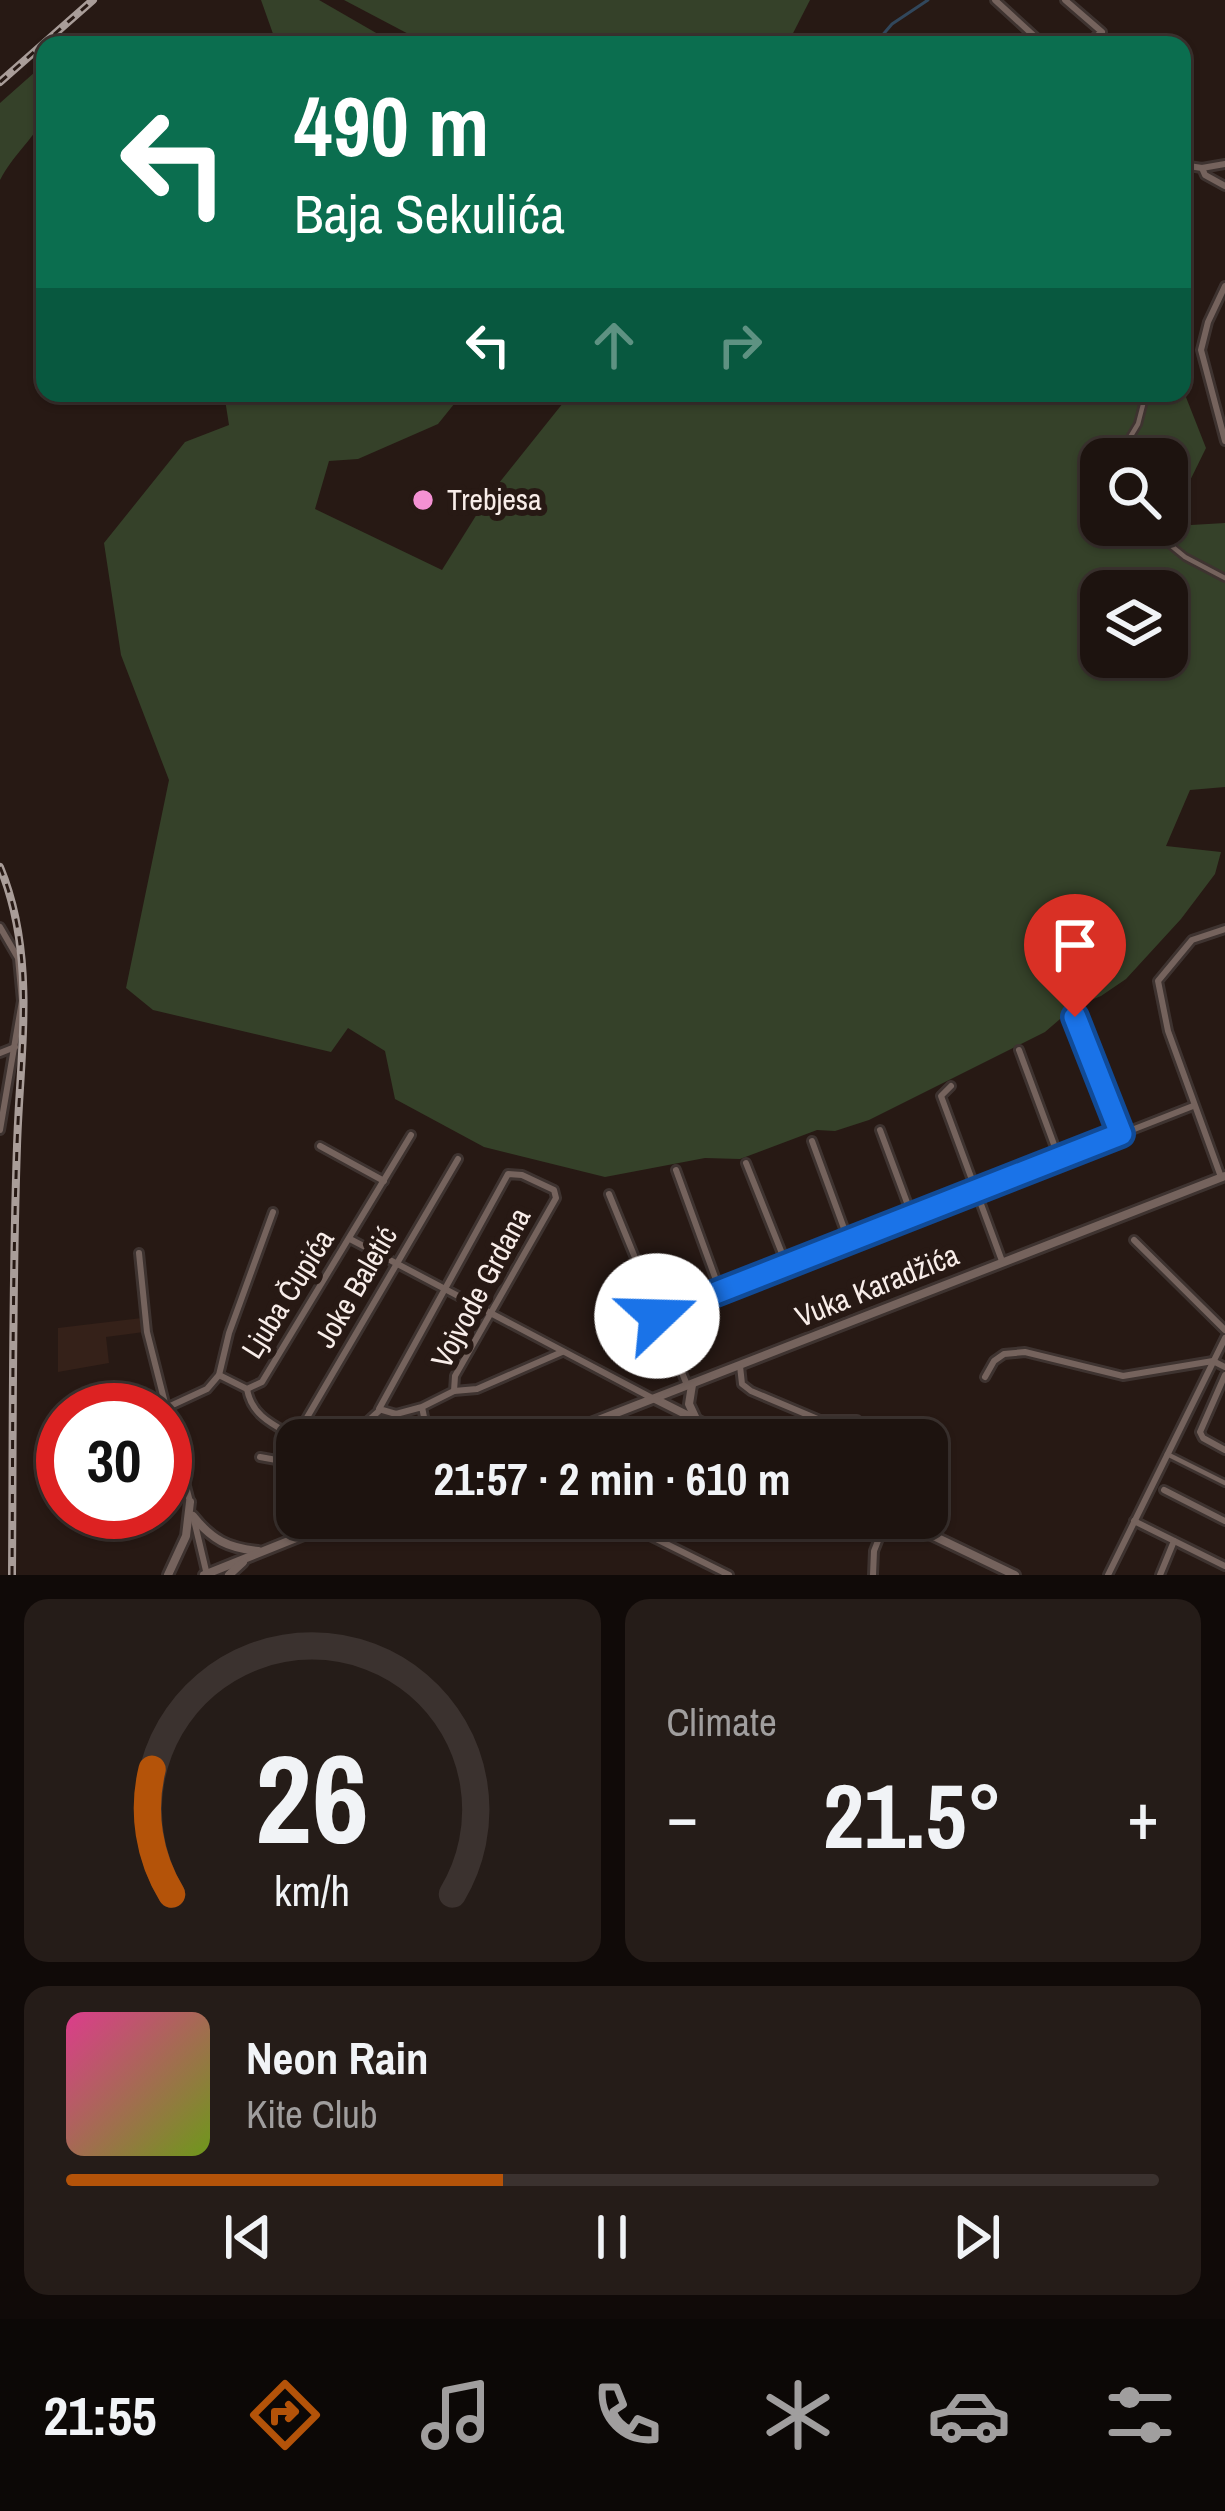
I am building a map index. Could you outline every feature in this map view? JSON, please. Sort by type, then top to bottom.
[{"type":"street","points":[[995,0],[1034,36]]},
{"type":"street","points":[[1066,0],[1102,32],[1097,36]]},
{"type":"street","points":[[1191,166],[1225,164]]},
{"type":"street","points":[[1202,168],[1205,175],[1225,186]]},
{"type":"street","points":[[1225,286],[1201,350],[1225,441]]},
{"type":"street","points":[[1130,438],[1144,402]]},
{"type":"street","points":[[1172,546],[1225,578]]},
{"type":"street","points":[[0,927],[20,971],[22,1001],[0,1130]]},
{"type":"street","points":[[1224,1180],[1168,1031],[1158,981],[1192,940],[1225,929]]},
{"type":"street","points":[[1075,1017],[1121,1134]]},
{"type":"street","points":[[0,1052],[15,1047]]},
{"type":"street","points":[[1018,1050],[1059,1158]]},
{"type":"street","points":[[951,1087],[940,1096],[1002,1261]]},
{"type":"street","points":[[657,1316],[1193,1106]]},
{"type":"street","points":[[880,1130],[912,1216]]},
{"type":"street","name":"Ljuba Čupića","points":[[192,1396],[207,1389],[219,1375],[247,1389],[262,1382],[411,1135]]},
{"type":"street","points":[[812,1141],[849,1242]]},
{"type":"street","points":[[320,1146],[384,1181]]},
{"type":"street","name":"Joke Baletić","points":[[306,1419],[458,1159]]},
{"type":"street","points":[[746,1163],[787,1266]]},
{"type":"street","points":[[676,1170],[720,1291]]},
{"type":"street","name":"Vojvode Grdana","points":[[424,1419],[422,1407],[454,1390],[455,1376],[556,1198],[554,1190],[522,1175],[508,1174],[444,1291]]},
{"type":"street","name":"Vuka Karadžića","points":[[604,1419],[1002,1261],[1224,1180]]},
{"type":"street","points":[[609,1194],[690,1386],[689,1404],[696,1419]]},
{"type":"street","points":[[219,1375],[272,1212]]},
{"type":"street","points":[[350,1239],[695,1419]]},
{"type":"street","points":[[1108,1575],[1225,1334],[1134,1240]]},
{"type":"street","points":[[139,1253],[147,1332],[160,1383]]},
{"type":"street","points":[[369,1419],[380,1409],[444,1291]]},
{"type":"street","points":[[454,1390],[477,1388],[562,1352]]},
{"type":"street","points":[[985,1377],[994,1360],[1025,1352],[1123,1376],[1213,1361],[1225,1371],[1200,1432],[1225,1450]]},
{"type":"street","points":[[740,1366],[742,1384],[752,1391],[818,1419]]},
{"type":"street","points":[[247,1389],[258,1415],[276,1426]]},
{"type":"street","points":[[380,1409],[396,1414],[422,1407]]},
{"type":"street","points":[[1168,1454],[1225,1483]]},
{"type":"street","points":[[260,1457],[276,1460]]},
{"type":"street","points":[[1164,1490],[1225,1521]]},
{"type":"street","points":[[192,1511],[206,1575],[293,1539]]},
{"type":"street","points":[[193,1516],[215,1540],[260,1552]]},
{"type":"street","points":[[1134,1521],[1225,1566]]},
{"type":"street","points":[[168,1575],[185,1539]]},
{"type":"street","points":[[656,1539],[729,1575]]},
{"type":"street","points":[[873,1575],[874,1551],[881,1539]]},
{"type":"street","points":[[937,1539],[1015,1575]]},
{"type":"street","points":[[1160,1575],[1174,1541]]},
{"type":"street","points":[[230,1575],[260,1552]]},
{"type":"shaded area","points":[[142,1318],[144,1332],[106,1337],[109,1363],[58,1372],[58,1328]]},
{"type":"green space","points":[[261,0],[319,0],[381,36],[274,36]]},
{"type":"green space","points":[[344,0],[810,0],[792,36],[412,36]]},
{"type":"green space","points":[[35,72],[36,130],[0,180],[0,103]]},
{"type":"green space","name":"Trebjesa","points":[[225,402],[456,402],[438,424],[358,459],[329,461],[315,509],[442,570],[487,498],[564,402],[1188,402],[1206,448],[1188,485],[1188,438],[1080,438],[1080,546],[1188,546],[1188,521],[1191,525],[1225,523],[1225,787],[1190,790],[1166,846],[1221,852],[1215,874],[1126,979],[1074,1007],[1045,1032],[869,1120],[835,1131],[817,1130],[740,1159],[705,1158],[605,1177],[484,1147],[395,1099],[385,1051],[348,1028],[331,1052],[153,1010],[126,988],[169,780],[121,655],[104,543],[185,442],[229,425]]},
{"type":"waterway","points":[[882,36],[928,0]]},
{"type":"railway","points":[[52,36],[93,0]]},
{"type":"railway","points":[[0,82],[36,50]]},
{"type":"railway","points":[[0,867],[19,935],[24,1005],[14,1253],[12,1575]]},
{"type":"place","name":"Trebjesa","points":[[423,500]]},
{"type":"route","points":[[657,1316],[1121,1134],[1075,1017]]}]
